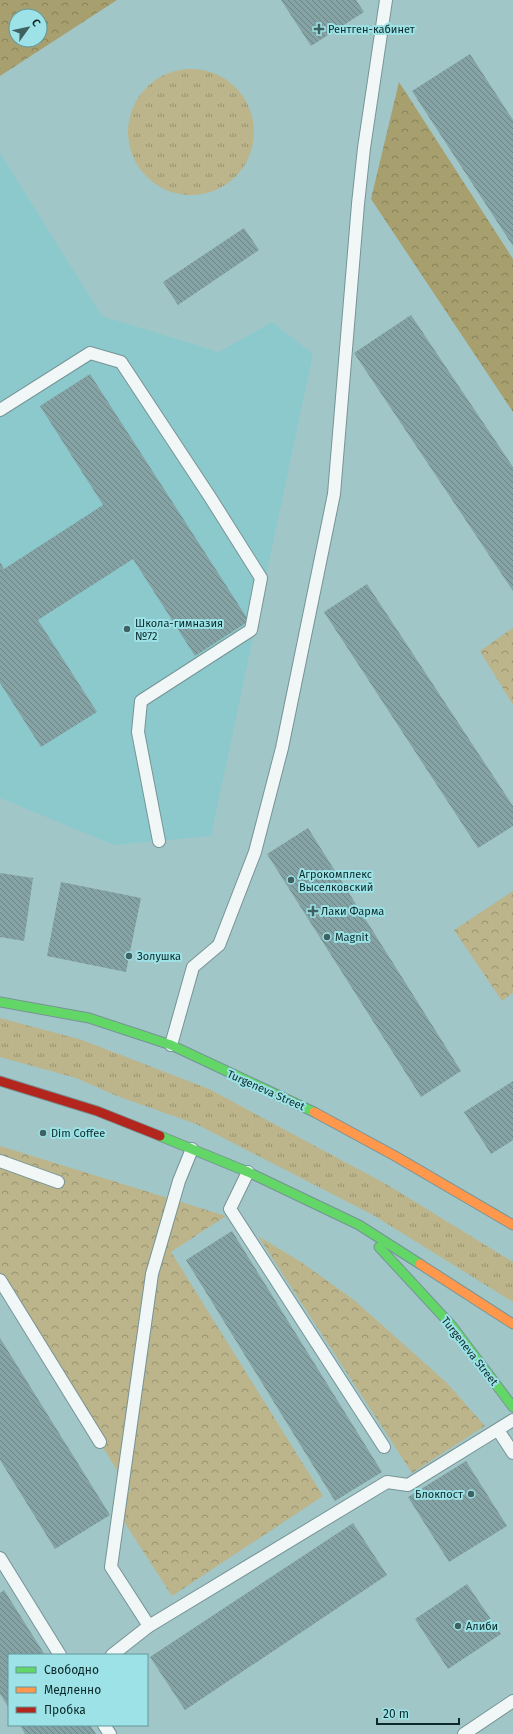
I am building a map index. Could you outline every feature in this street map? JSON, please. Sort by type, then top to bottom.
[{"type":"main road","name":"Turgeneva Street","points":[[0,1002],[89,1018],[170,1045],[312,1111],[395,1156],[513,1225]]},
{"type":"main road","name":"Turgeneva Street","points":[[0,1081],[97,1111],[248,1172],[360,1225],[513,1324]]},
{"type":"main road","name":"Turgeneva Street","points":[[360,1225],[452,1326],[513,1407]]},
{"type":"lane","points":[[170,1045],[193,967],[219,945],[255,852],[282,748],[334,494],[358,204],[386,0]]},
{"type":"lane","points":[[0,410],[90,353],[121,362],[206,490],[261,578],[251,630],[141,701],[138,732],[159,841]]},
{"type":"lane","points":[[150,1626],[111,1567],[152,1274],[179,1181],[192,1149]]},
{"type":"lane","points":[[0,1161],[58,1182]]},
{"type":"lane","points":[[248,1172],[230,1209],[384,1447]]},
{"type":"lane","points":[[0,1280],[100,1442]]},
{"type":"lane","points":[[113,1654],[150,1626],[387,1482],[408,1485],[513,1420]]},
{"type":"lane","points":[[498,1430],[513,1453]]},
{"type":"lane","points":[[0,1558],[59,1654]]},
{"type":"lane","points":[[464,1734],[513,1701]]},
{"type":"shaded area","name":"Школа-гимназия №72","points":[[0,153],[102,316],[219,352],[272,322],[313,354],[211,836],[114,845],[0,798]]},
{"type":"green space","points":[[0,0],[117,0],[48,45],[48,8],[8,8],[8,48],[43,48],[0,76]]},
{"type":"green space","points":[[191,69],[203,70],[215,74],[231,83],[240,92],[249,108],[253,120],[253,144],[249,156],[240,172],[231,181],[215,190],[203,194],[191,195],[179,194],[167,190],[151,181],[142,172],[133,156],[129,144],[128,132],[129,120],[133,108],[142,92],[151,83],[167,74],[179,70]]},
{"type":"green space","points":[[399,82],[513,259],[513,412],[371,199]]},
{"type":"green space","points":[[513,628],[513,705],[480,651]]},
{"type":"green space","points":[[513,891],[513,993],[502,1001],[454,930]]},
{"type":"green space","points":[[0,1018],[82,1040],[209,1089],[386,1184],[513,1262],[513,1302],[373,1215],[196,1124],[117,1096],[76,1078],[0,1057]]},
{"type":"green space","points":[[0,1146],[226,1216],[171,1252],[323,1496],[172,1596],[112,1503],[130,1491],[0,1283]]},
{"type":"green space","points":[[258,1236],[301,1262],[354,1300],[447,1383],[485,1426],[412,1473]]},
{"type":"building","name":"Рентген-кабинет","points":[[281,0],[356,0],[364,12],[311,46]]},
{"type":"building","points":[[470,54],[513,120],[513,246],[412,91]]},
{"type":"building","points":[[244,228],[259,250],[178,305],[163,282]]},
{"type":"building","points":[[411,315],[513,467],[513,591],[354,353]]},
{"type":"building","points":[[90,374],[249,621],[195,656],[133,559],[38,620],[97,712],[41,747],[0,683],[0,562],[4,569],[103,505],[40,406]]},
{"type":"building","points":[[367,584],[513,806],[513,826],[478,848],[324,612]]},
{"type":"building","points":[[308,828],[461,1071],[421,1097],[267,854]]},
{"type":"building","points":[[0,873],[33,878],[24,941],[0,937]]},
{"type":"building","points":[[61,882],[141,898],[126,972],[47,956]]},
{"type":"building","points":[[513,1081],[513,1140],[491,1154],[464,1112]]},
{"type":"building","points":[[232,1231],[382,1472],[335,1501],[186,1260]]},
{"type":"building","points":[[0,1338],[110,1515],[55,1549],[0,1460]]},
{"type":"building","points":[[466,1461],[507,1526],[449,1562],[408,1497]]},
{"type":"building","points":[[353,1523],[387,1575],[185,1710],[150,1657]]},
{"type":"building","name":"Алиби","points":[[467,1584],[501,1634],[448,1669],[415,1619]]},
{"type":"building","points":[[4,1590],[44,1654],[8,1654],[8,1706],[0,1694],[0,1593]]},
{"type":"building","points":[[21,1726],[91,1726],[96,1734],[25,1734]]},
{"type":"traffic: fast","points":[[0,1002],[89,1018],[171,1045],[314,1112]]},
{"type":"traffic: fast","points":[[160,1136],[248,1172],[359,1225],[420,1264]]},
{"type":"traffic: fast","points":[[379,1247],[452,1326],[513,1407]]},
{"type":"traffic: slow","points":[[314,1112],[395,1156],[513,1225]]},
{"type":"traffic: slow","points":[[420,1264],[513,1324]]},
{"type":"traffic: jam","points":[[0,1081],[97,1111],[160,1136]]},
{"type":"place","name":"Рентген-кабинет","points":[[319,29]]},
{"type":"place","name":"Школа-гимназия №72","points":[[127,629]]},
{"type":"place","name":"Агрокомплекс Выселковский","points":[[291,880]]},
{"type":"place","name":"Лаки Фарма","points":[[313,911]]},
{"type":"place","name":"Magnit","points":[[327,937]]},
{"type":"place","name":"Золушка","points":[[129,956]]},
{"type":"place","name":"Dim Coffee","points":[[43,1133]]},
{"type":"place","name":"Блокпост","points":[[471,1494]]},
{"type":"place","name":"Алиби","points":[[458,1626]]}]
